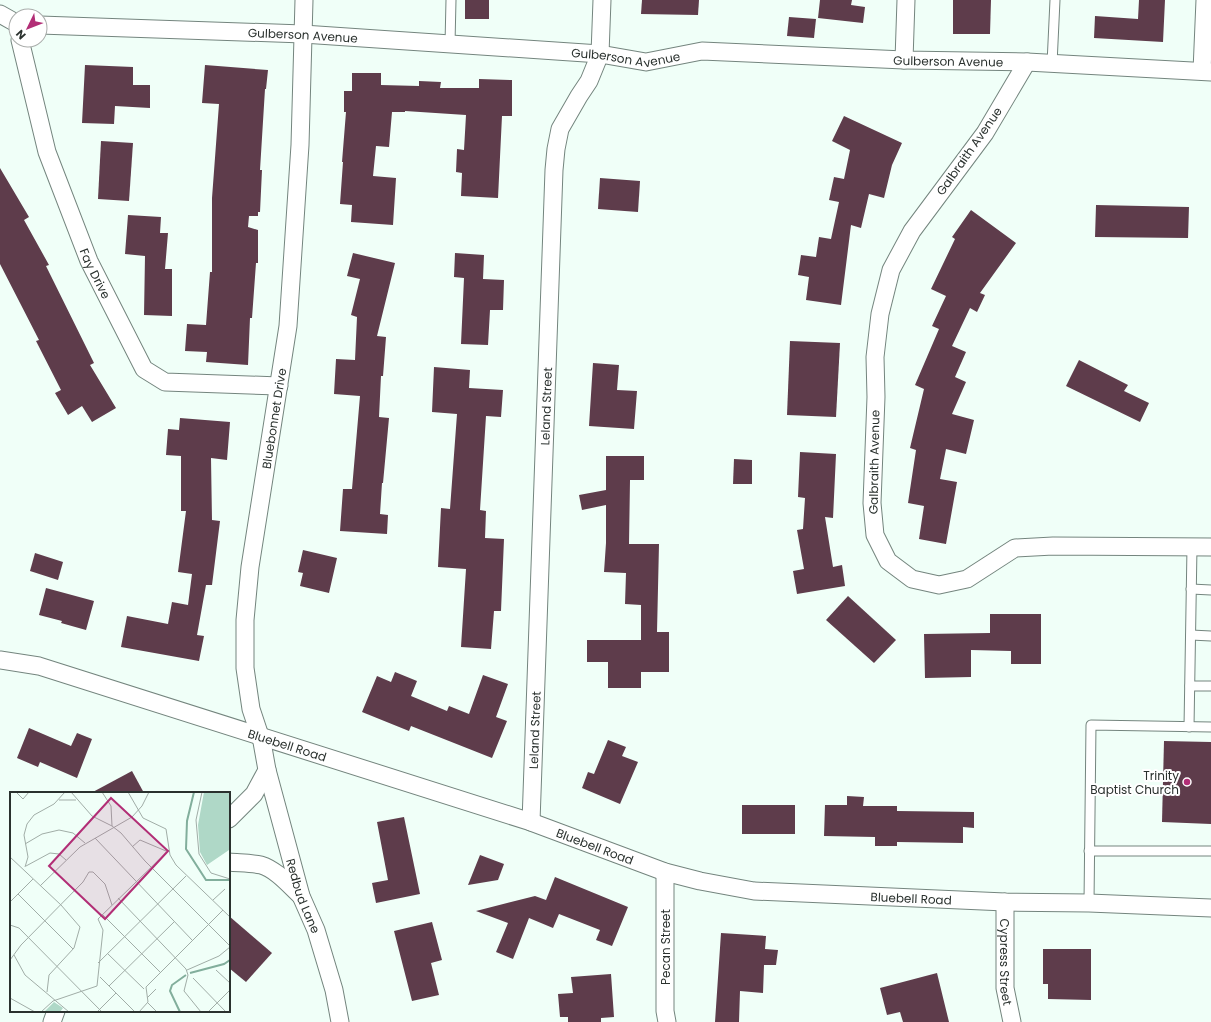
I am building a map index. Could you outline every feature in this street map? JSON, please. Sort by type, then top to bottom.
[{"type":"street","name":"Bluebonnet Drive","points":[[267,770],[260,736],[251,709],[245,668],[245,620],[251,560],[288,326],[300,145],[304,0]]},
{"type":"street","name":"Leland Street","points":[[531,822],[554,170],[560,129],[588,81],[600,54],[602,0]]},
{"type":"street","points":[[904,60],[906,0]]},
{"type":"street","points":[[1205,0],[1206,72]]},
{"type":"street","name":"Gulberson Avenue","points":[[48,25],[303,34],[600,54],[646,62],[702,51],[904,60],[1027,62],[1206,72]]},
{"type":"street","name":"Fay Drive","points":[[22,48],[47,152],[89,261],[144,369],[165,382],[279,386]]},
{"type":"street","name":"Galbraith Avenue","points":[[1027,62],[985,133],[912,231],[891,270],[880,314],[875,357],[876,397],[872,503],[875,534],[888,561],[912,579],[939,585],[967,579],[1015,548],[1053,546],[1211,548]]},
{"type":"street","name":"Bluebell Road","points":[[0,660],[39,666],[531,822],[665,872],[700,881],[754,892],[1005,902],[1089,903],[1211,908]]},
{"type":"street","points":[[230,818],[254,794],[267,770]]},
{"type":"street","name":"Redbud Lane","points":[[267,770],[301,896],[316,930],[334,990],[340,1022]]},
{"type":"street","points":[[230,862],[261,865],[280,876],[301,896]]},
{"type":"street","name":"Pecan Street","points":[[665,872],[664,1011],[667,1022]]},
{"type":"street","name":"Cypress Street","points":[[1005,902],[1005,988],[1012,1022]]},
{"type":"street","points":[[52,1022],[56,1012]]},
{"type":"lane","points":[[450,44],[451,0]]},
{"type":"lane","points":[[1052,64],[1054,0]]},
{"type":"lane","points":[[1190,727],[1192,547]]},
{"type":"lane","points":[[1191,589],[1211,590]]},
{"type":"lane","points":[[1190,635],[1211,636]]},
{"type":"lane","points":[[1190,686],[1211,686]]},
{"type":"lane","points":[[1089,903],[1091,725],[1211,727]]},
{"type":"lane","points":[[1090,851],[1211,851]]},
{"type":"building","points":[[465,0],[489,0],[489,19],[465,19]]},
{"type":"building","points":[[642,0],[699,0],[698,15],[641,14]]},
{"type":"building","points":[[820,0],[852,0],[851,5],[865,7],[863,23],[818,18]]},
{"type":"building","points":[[953,0],[991,0],[990,34],[953,34]]},
{"type":"building","points":[[1139,0],[1165,0],[1163,42],[1094,38],[1095,16],[1138,19]]},
{"type":"building","points":[[789,17],[816,19],[814,38],[787,36]]},
{"type":"building","points":[[85,65],[133,67],[133,85],[150,85],[150,108],[115,106],[114,124],[82,123]]},
{"type":"building","points":[[205,65],[268,70],[265,89],[260,170],[262,170],[260,212],[258,212],[258,216],[249,216],[248,227],[258,230],[258,263],[256,263],[252,318],[250,318],[248,365],[206,362],[207,352],[185,351],[187,324],[206,325],[210,272],[212,272],[212,198],[219,104],[202,103]]},
{"type":"building","points":[[352,73],[381,73],[381,85],[419,86],[419,81],[441,82],[440,88],[479,88],[479,79],[512,80],[512,116],[502,116],[498,198],[461,196],[462,173],[456,172],[457,149],[464,150],[466,115],[405,111],[392,112],[389,147],[376,146],[373,176],[396,178],[393,225],[351,222],[352,205],[340,204],[346,112],[344,112],[344,91],[352,91]]},
{"type":"building","points":[[844,116],[902,143],[892,165],[884,198],[869,194],[861,228],[851,225],[841,305],[806,300],[809,277],[798,275],[801,255],[816,257],[819,237],[831,239],[839,202],[829,200],[834,177],[844,179],[850,150],[832,141]]},
{"type":"building","points":[[101,141],[133,143],[129,201],[98,199]]},
{"type":"building","points":[[0,168],[29,217],[24,220],[49,265],[46,266],[94,363],[90,365],[116,408],[92,422],[82,406],[68,415],[55,393],[61,390],[36,341],[39,340],[0,264]]},
{"type":"building","points":[[600,178],[640,181],[638,212],[598,209]]},
{"type":"building","points":[[1096,205],[1189,207],[1188,238],[1095,237]]},
{"type":"building","points":[[971,210],[1016,243],[980,293],[985,295],[977,312],[970,308],[952,346],[966,352],[955,377],[966,382],[952,414],[974,420],[966,454],[946,449],[940,479],[957,482],[946,544],[919,539],[924,506],[908,503],[916,450],[910,448],[924,389],[915,385],[939,329],[932,326],[946,296],[931,289],[955,239],[952,237]]},
{"type":"building","points":[[128,215],[161,217],[160,233],[168,233],[165,269],[172,269],[172,316],[144,315],[145,256],[125,254]]},
{"type":"building","points":[[353,253],[395,263],[377,336],[386,337],[383,376],[381,376],[379,417],[389,418],[380,514],[388,515],[387,534],[340,531],[343,489],[352,489],[360,396],[334,394],[336,359],[355,360],[357,317],[351,315],[360,279],[347,276]]},
{"type":"building","points":[[455,253],[484,255],[483,279],[504,280],[503,310],[490,310],[488,345],[461,344],[464,278],[454,277]]},
{"type":"building","points":[[790,341],[840,343],[836,417],[787,415]]},
{"type":"building","points":[[1079,360],[1128,385],[1124,391],[1149,403],[1140,422],[1066,386]]},
{"type":"building","points":[[593,363],[619,365],[617,390],[637,391],[634,429],[589,426]]},
{"type":"building","points":[[434,367],[470,370],[469,388],[503,390],[501,417],[486,416],[480,510],[486,511],[485,538],[504,539],[501,611],[494,611],[491,649],[461,647],[466,569],[438,567],[441,508],[450,509],[457,414],[432,412]]},
{"type":"building","points":[[180,418],[230,422],[227,460],[211,458],[212,520],[220,521],[212,585],[206,585],[197,635],[204,636],[199,661],[121,647],[127,616],[168,624],[172,602],[188,605],[192,574],[178,572],[186,511],[181,511],[181,456],[166,455],[168,429],[179,430]]},
{"type":"building","points":[[800,452],[836,454],[833,518],[825,517],[833,567],[842,565],[845,586],[797,594],[793,571],[804,569],[797,530],[803,529],[805,498],[798,497]]},
{"type":"building","points":[[606,456],[644,456],[644,480],[630,480],[629,544],[659,544],[657,632],[669,632],[669,672],[641,672],[641,688],[608,688],[608,662],[587,662],[587,640],[641,640],[641,605],[625,604],[626,573],[604,572],[606,505],[582,510],[579,495],[606,490]]},
{"type":"building","points":[[734,459],[752,460],[752,484],[733,484]]},
{"type":"building","points":[[303,550],[337,558],[329,593],[300,586],[303,573],[298,572]]},
{"type":"building","points":[[35,553],[63,562],[58,580],[30,571]]},
{"type":"building","points":[[46,588],[94,601],[86,630],[61,623],[62,621],[39,615]]},
{"type":"building","points":[[848,596],[896,640],[874,663],[826,620]]},
{"type":"building","points":[[990,614],[1041,614],[1041,664],[1011,664],[1011,651],[971,650],[971,677],[925,678],[924,634],[990,633]]},
{"type":"building","points":[[395,672],[417,681],[411,696],[447,711],[449,706],[469,714],[483,675],[508,684],[496,717],[507,721],[492,758],[411,726],[409,731],[362,712],[377,676],[391,682]]},
{"type":"building","points":[[29,728],[71,746],[77,733],[92,739],[77,778],[40,762],[38,767],[17,758]]},
{"type":"building","points":[[608,740],[626,747],[622,756],[638,762],[620,804],[582,788],[588,772],[594,774]]},
{"type":"building","name":"Trinity Baptist Church","points":[[1164,741],[1211,742],[1211,824],[1162,822]]},
{"type":"building","points":[[132,771],[143,792],[93,792]]},
{"type":"building","points":[[847,796],[864,797],[863,806],[897,806],[897,811],[974,812],[974,828],[963,827],[963,843],[897,842],[897,846],[875,846],[875,837],[824,836],[825,805],[847,805]]},
{"type":"building","points":[[742,805],[795,805],[795,834],[742,834]]},
{"type":"building","points":[[404,817],[420,894],[376,903],[372,883],[388,880],[377,822]]},
{"type":"building","points":[[480,855],[504,864],[498,880],[468,885]]},
{"type":"building","points":[[555,877],[628,907],[612,946],[596,940],[600,930],[559,914],[553,928],[529,918],[513,959],[496,952],[508,923],[476,911],[535,896],[546,900]]},
{"type":"building","points":[[230,917],[272,953],[246,982],[230,969]]},
{"type":"building","points":[[432,922],[442,960],[431,963],[439,995],[412,1001],[394,931]]},
{"type":"building","points":[[721,933],[766,936],[765,949],[778,950],[776,965],[764,965],[763,993],[740,991],[739,1022],[715,1022]]},
{"type":"building","points":[[1043,949],[1091,949],[1091,1000],[1048,999],[1048,984],[1043,984]]},
{"type":"building","points":[[937,973],[949,1022],[903,1022],[900,1012],[887,1015],[880,988]]},
{"type":"building","points":[[611,974],[614,1017],[601,1018],[601,1022],[568,1022],[568,1017],[560,1017],[558,994],[573,993],[571,977]]},
{"type":"place","name":"Trinity Baptist Church","points":[[1187,782]]}]
